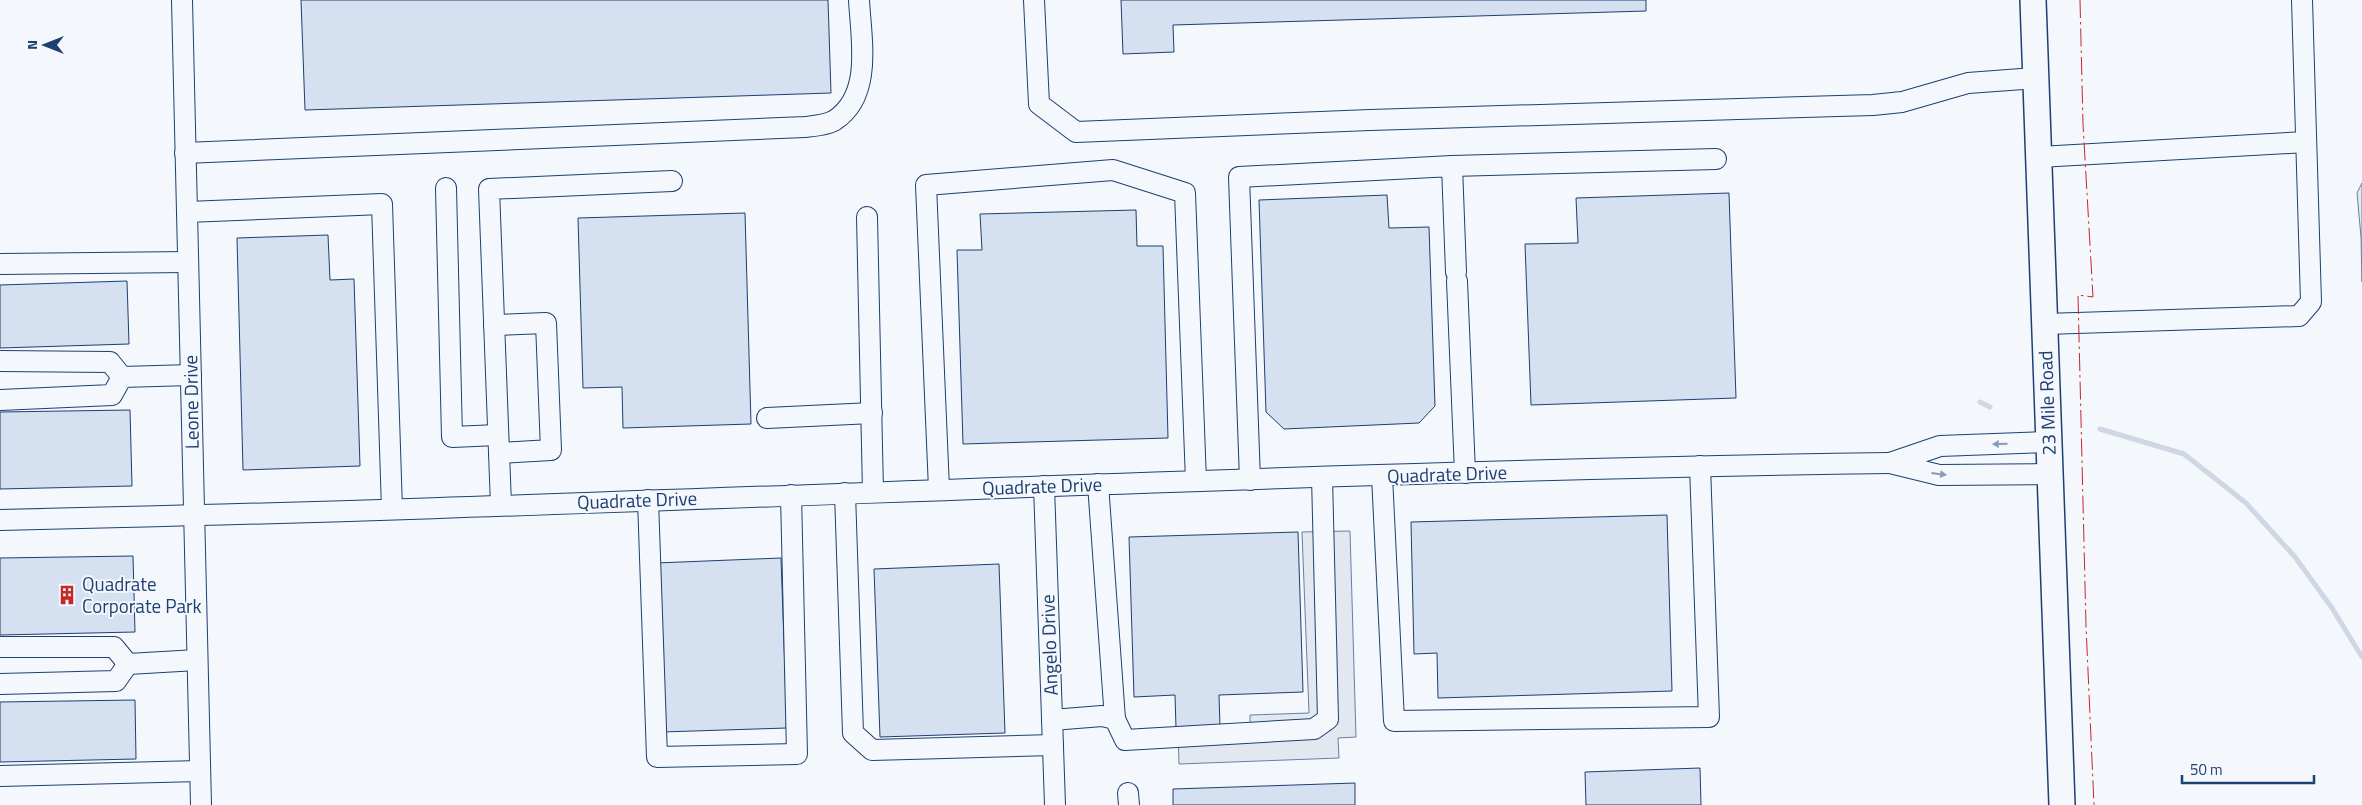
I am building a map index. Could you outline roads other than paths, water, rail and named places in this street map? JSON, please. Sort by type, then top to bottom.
[{"type":"main road","name":"23 Mile Road","points":[[2033,0],[2062,805]]},
{"type":"street","name":"Leone Drive","points":[[182,0],[201,805]]},
{"type":"street","points":[[185,153],[805,127],[834,121],[855,99],[862,72],[859,0]]},
{"type":"street","points":[[1034,0],[1039,104],[1076,132],[1370,120],[1873,105],[1902,102],[1968,83],[2036,78]]},
{"type":"street","points":[[2045,324],[2299,316],[2311,302],[2302,0]]},
{"type":"street","points":[[2039,157],[2306,142]]},
{"type":"street","points":[[1250,480],[1239,177],[1452,166],[1716,158]]},
{"type":"street","points":[[1452,166],[1465,473]]},
{"type":"street","points":[[939,489],[926,185],[1113,170],[1185,193],[1196,481]]},
{"type":"street","points":[[501,505],[489,189],[672,182]]},
{"type":"street","points":[[446,188],[452,437],[551,450],[546,323],[494,325]]},
{"type":"street","points":[[187,212],[382,204],[392,509]]},
{"type":"street","points":[[867,217],[873,492]]},
{"type":"street","points":[[0,264],[188,262]]},
{"type":"street","points":[[0,361],[110,362],[122,377]]},
{"type":"street","points":[[122,377],[191,376]]},
{"type":"street","points":[[0,400],[112,395],[122,377]]},
{"type":"street","points":[[767,418],[872,413]]},
{"type":"street","name":"Quadrate Drive","points":[[1890,463],[1940,446],[2048,442]]},
{"type":"street","name":"Quadrate Drive","points":[[0,520],[194,516],[939,489],[1700,466],[1890,463],[1939,475],[2049,474]]},
{"type":"street","points":[[1382,476],[1394,721],[1709,717],[1700,466]]},
{"type":"street","points":[[1098,484],[1115,719],[1125,740],[1314,730],[1328,719],[1322,478]]},
{"type":"street","name":"Angelo Drive","points":[[1044,486],[1055,805]]},
{"type":"street","points":[[845,493],[853,733],[872,750],[1053,745]]},
{"type":"street","points":[[648,500],[657,757],[797,754],[791,495]]},
{"type":"street","points":[[0,647],[114,647],[128,664]]},
{"type":"street","points":[[0,684],[116,680],[128,664],[197,660]]},
{"type":"street","points":[[1052,720],[1102,716],[1115,719]]},
{"type":"street","points":[[0,776],[200,771]]},
{"type":"waterway","points":[[1980,402],[1990,407]]},
{"type":"waterway","points":[[2100,429],[2184,454],[2246,503],[2295,557],[2332,608],[2362,657]]},
{"type":"place","name":"Quadrate Corporate Park","points":[[67,595]]}]
